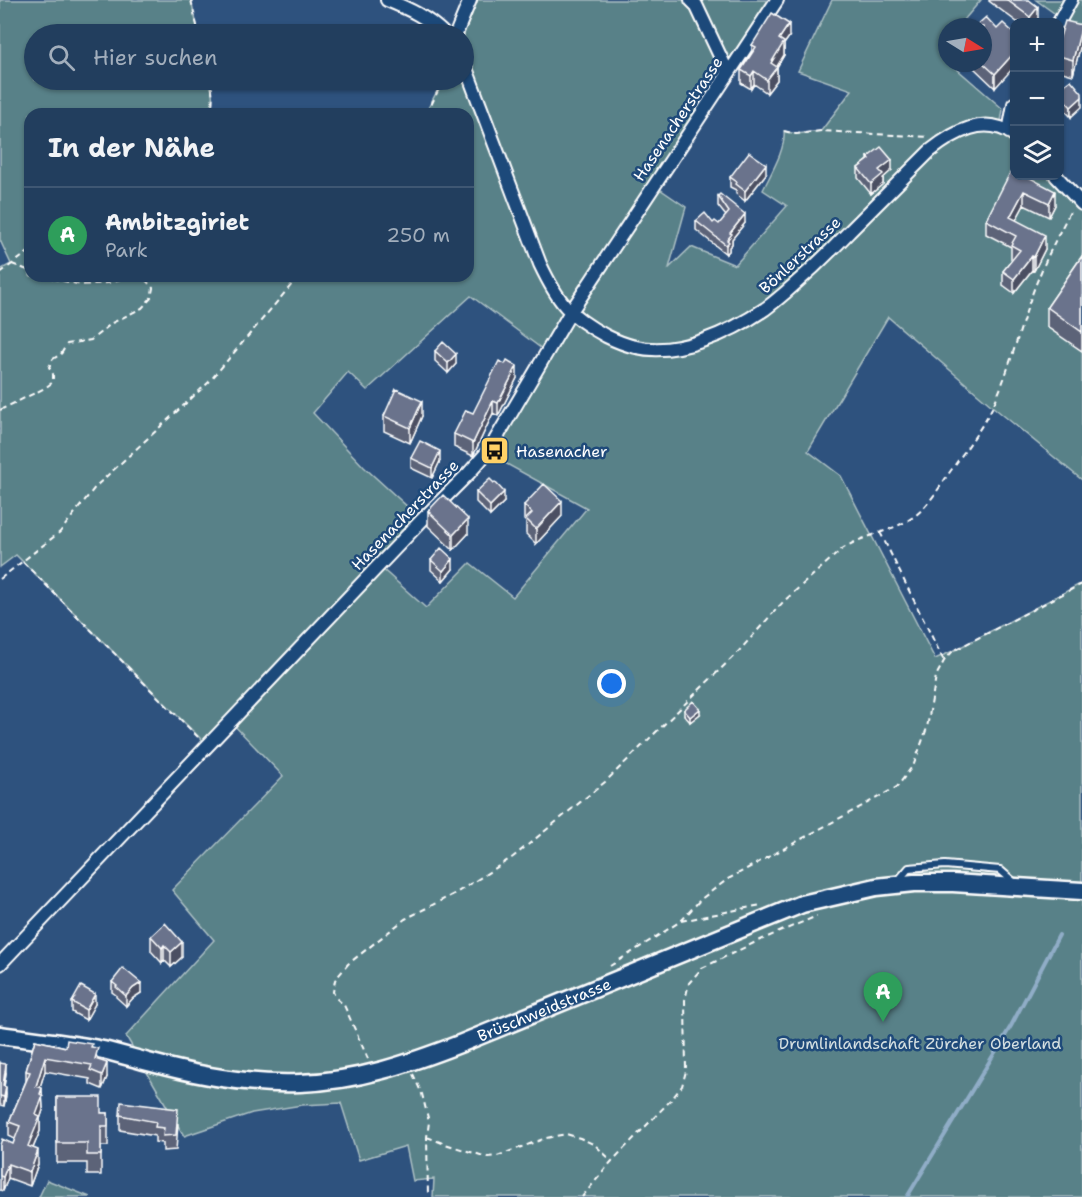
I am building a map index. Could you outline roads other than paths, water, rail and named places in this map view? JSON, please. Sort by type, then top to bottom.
[{"type":"street","points":[[387,0],[434,24]]},
{"type":"street","points":[[460,24],[470,0]]},
{"type":"street","points":[[692,0],[728,73]]},
{"type":"street","name":"Hasenacherstrasse","points":[[0,964],[490,449],[570,313],[777,0]]},
{"type":"street","points":[[1061,18],[1071,0]]},
{"type":"street","name":"Bönlerstrasse","points":[[474,89],[540,264],[560,301],[570,313],[595,330],[618,342],[638,348],[663,349],[687,346],[724,333],[766,309],[805,276],[930,151],[948,137],[979,126],[989,126],[1010,132]]},
{"type":"street","points":[[1060,180],[1080,202]]},
{"type":"street","name":"Brüschweidstrasse","points":[[0,1035],[104,1050],[227,1080],[301,1083],[343,1079],[408,1064],[802,904],[894,885],[953,883],[1082,891]]},
{"type":"waterway","points":[[907,1197],[1011,1026],[1059,935]]},
{"type":"place","name":"Hasenacher","points":[[495,451]]},
{"type":"place","name":"Ambitzgiriet","points":[[883,1022]]},
{"type":"park label","name":"Drumlinlandschaft Zürcher Oberland","points":[[920,1043]]}]
